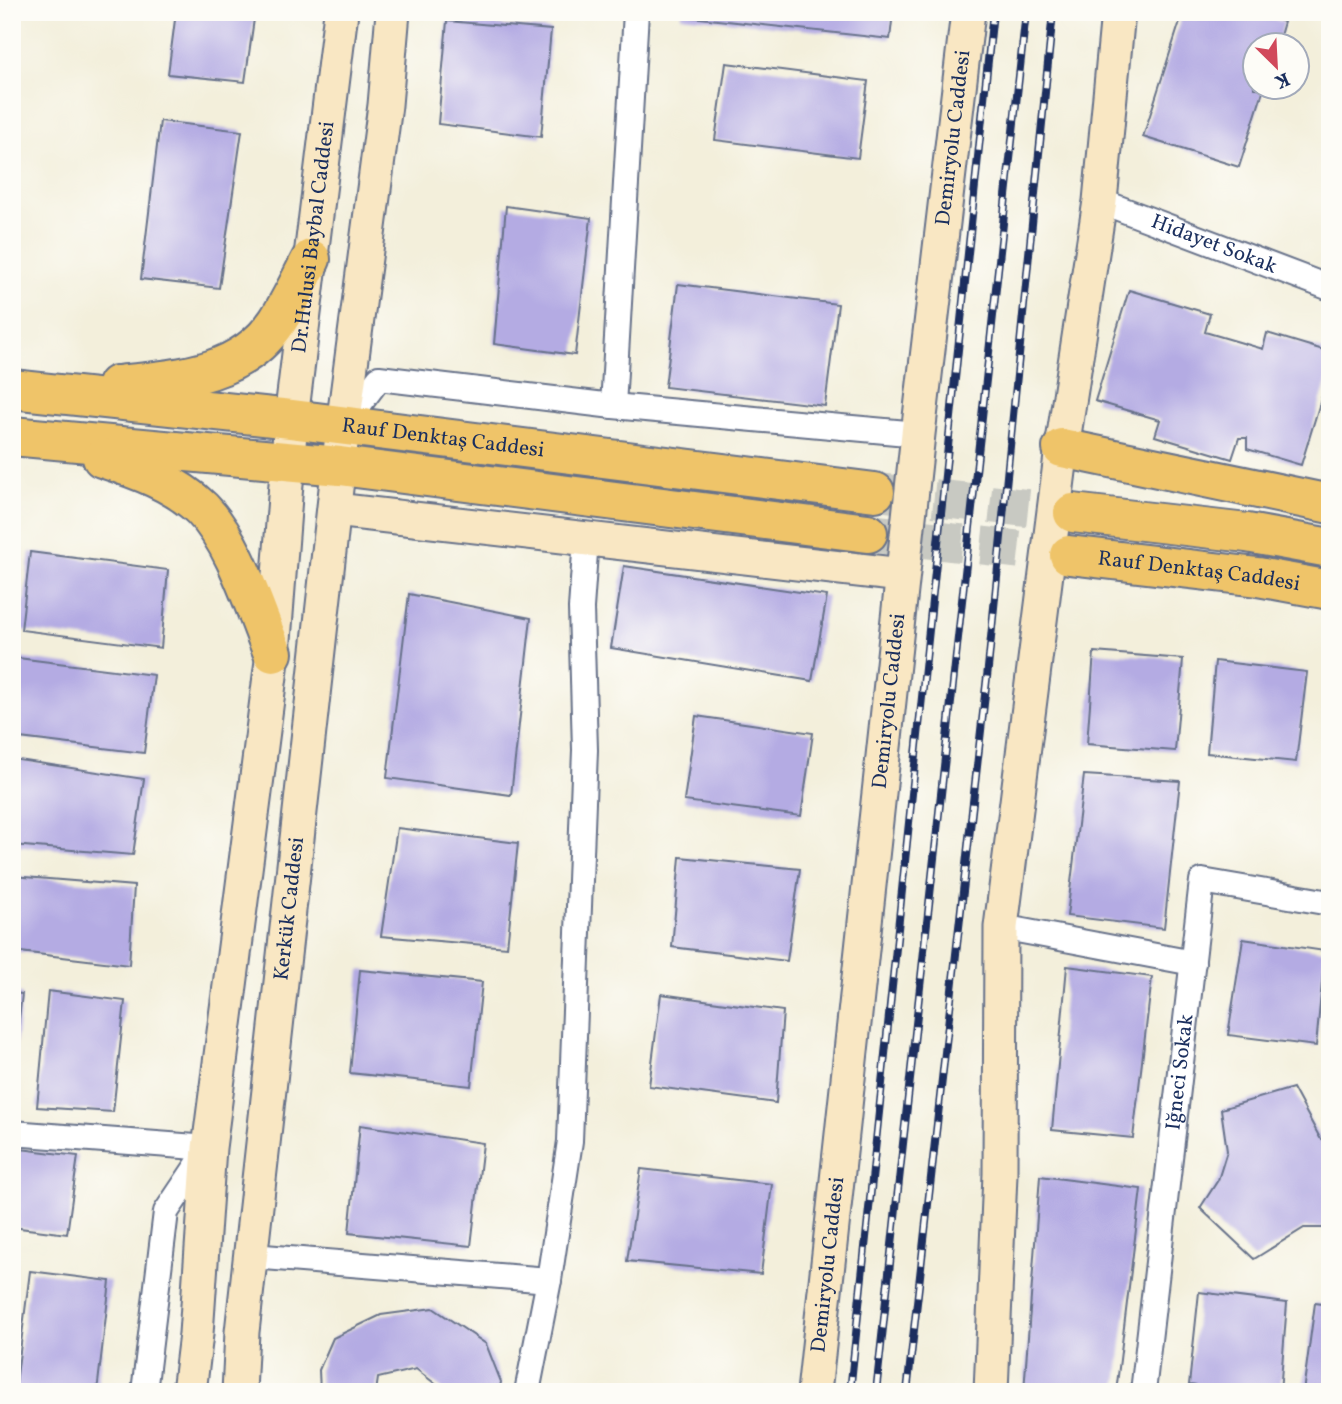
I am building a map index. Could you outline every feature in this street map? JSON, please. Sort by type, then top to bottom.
[{"type":"main road","points":[[21,390],[122,384],[190,376],[232,363],[264,338],[277,322],[311,260]]},
{"type":"main road","name":"Rauf Denktaş Caddesi","points":[[21,390],[291,419],[875,492]]},
{"type":"main road","points":[[29,438],[128,466],[178,492],[201,509],[232,556],[273,653]]},
{"type":"main road","name":"Rauf Denktaş Caddesi","points":[[29,438],[340,466],[868,533]]},
{"type":"main road","points":[[1062,448],[1330,504]]},
{"type":"main road","name":"Rauf Denktaş Caddesi","points":[[1073,513],[1235,531],[1330,548]]},
{"type":"main road","name":"Rauf Denktaş Caddesi","points":[[1069,555],[1258,578],[1330,590]]},
{"type":"street","name":"Dr.Hulusi Baybal Caddesi","points":[[287,461],[341,12]]},
{"type":"street","points":[[343,426],[385,105],[393,12]]},
{"type":"street","points":[[613,405],[636,12]]},
{"type":"street","name":"Demiryolu Caddesi","points":[[814,1392],[902,575],[968,12]]},
{"type":"street","points":[[991,1392],[1000,1174],[1002,927],[1062,448],[1100,201],[1118,12]]},
{"type":"street","name":"Hidayet Sokak","points":[[1100,201],[1330,288]]},
{"type":"street","points":[[343,426],[379,378],[613,405],[918,434]]},
{"type":"street","name":"Kerkük Caddesi","points":[[239,1392],[242,1332],[343,426]]},
{"type":"street","points":[[189,1392],[196,1334],[209,1148],[273,653],[287,461]]},
{"type":"street","points":[[335,509],[902,575]]},
{"type":"street","points":[[527,1392],[549,1280],[570,1141],[585,750],[581,608],[586,539]]},
{"type":"street","name":"Iğneci Sokak","points":[[1143,1392],[1202,880],[1330,903]]},
{"type":"street","points":[[1002,927],[1193,963]]},
{"type":"street","points":[[12,1133],[209,1148]]},
{"type":"street","points":[[144,1392],[166,1212],[209,1148]]},
{"type":"street","points":[[252,1256],[549,1280]]},
{"type":"building","points":[[176,12],[255,12],[245,82],[168,74]]},
{"type":"building","points":[[682,12],[893,12],[890,39],[681,16]]},
{"type":"building","points":[[1183,12],[1252,12],[1284,22],[1281,32],[1240,32],[1240,102],[1260,102],[1239,167],[1143,137]]},
{"type":"building","points":[[447,21],[551,30],[541,137],[438,124]]},
{"type":"building","points":[[726,63],[868,81],[858,158],[715,140]]},
{"type":"building","points":[[160,121],[242,131],[219,288],[141,279]]},
{"type":"building","points":[[506,206],[591,218],[575,355],[494,344]]},
{"type":"building","points":[[678,284],[838,304],[825,406],[665,387]]},
{"type":"building","points":[[1129,290],[1210,314],[1205,332],[1263,349],[1267,333],[1330,352],[1330,370],[1301,465],[1247,449],[1247,438],[1239,438],[1232,459],[1155,436],[1160,420],[1095,401]]},
{"type":"building","points":[[30,552],[168,570],[161,648],[21,630]]},
{"type":"building","points":[[624,566],[827,596],[812,681],[611,648]]},
{"type":"building","points":[[409,594],[531,618],[511,795],[387,778]]},
{"type":"building","points":[[1094,652],[1183,659],[1175,751],[1087,744]]},
{"type":"building","points":[[18,658],[154,675],[144,753],[12,737],[12,703]]},
{"type":"building","points":[[1215,661],[1307,672],[1296,762],[1207,753]]},
{"type":"building","points":[[696,716],[813,733],[801,816],[684,801]]},
{"type":"building","points":[[12,759],[144,779],[133,855],[12,845]]},
{"type":"building","points":[[1084,775],[1180,781],[1164,928],[1067,916]]},
{"type":"building","points":[[397,828],[518,843],[507,947],[381,936]]},
{"type":"building","points":[[680,857],[800,869],[787,961],[672,947]]},
{"type":"building","points":[[12,876],[134,886],[129,965],[12,951]]},
{"type":"building","points":[[1243,939],[1325,951],[1316,1046],[1228,1035]]},
{"type":"building","points":[[1067,966],[1152,977],[1133,1138],[1052,1130]]},
{"type":"building","points":[[360,970],[482,982],[471,1086],[350,1073]]},
{"type":"building","points":[[48,991],[125,1001],[113,1112],[37,1107]]},
{"type":"building","points":[[12,993],[22,994],[14,1061],[12,1061]]},
{"type":"building","points":[[661,994],[783,1011],[776,1103],[649,1086]]},
{"type":"building","points":[[1293,1088],[1320,1138],[1330,1143],[1330,1228],[1304,1228],[1254,1259],[1200,1208],[1218,1180],[1227,1151],[1221,1109]]},
{"type":"building","points":[[360,1125],[483,1143],[471,1246],[349,1233]]},
{"type":"building","points":[[12,1148],[78,1156],[67,1234],[12,1227]]},
{"type":"building","points":[[641,1169],[772,1184],[761,1274],[627,1261]]},
{"type":"building","points":[[1040,1176],[1141,1189],[1116,1392],[1024,1391]]},
{"type":"building","points":[[30,1271],[110,1281],[97,1392],[15,1392]]},
{"type":"building","points":[[1199,1292],[1287,1303],[1280,1392],[1249,1392],[1189,1385]]},
{"type":"building","points":[[1315,1303],[1330,1305],[1330,1392],[1303,1392]]},
{"type":"building","points":[[433,1308],[486,1344],[501,1382],[499,1392],[442,1392],[442,1389],[416,1369],[378,1378],[376,1392],[320,1392],[319,1370],[333,1338],[381,1315]]},
{"type":"tunnel","points":[[877,492],[1073,513]]},
{"type":"tunnel","points":[[868,533],[1069,555]]},
{"type":"railway","points":[[850,1392],[993,12]]},
{"type":"railway","points":[[876,1392],[1026,12]]},
{"type":"railway","points":[[907,1392],[988,668],[1053,12]]}]
